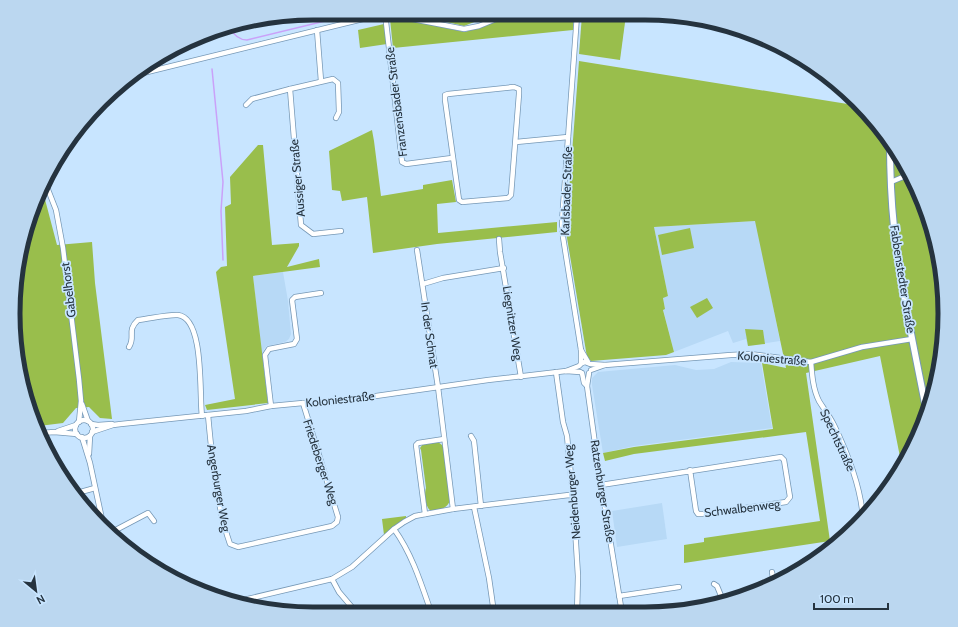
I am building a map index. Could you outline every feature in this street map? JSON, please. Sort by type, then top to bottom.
[{"type":"street","points":[[146,72],[358,20]]},
{"type":"street","name":"Franzensbader Straße","points":[[386,20],[402,162],[406,164],[452,158]]},
{"type":"street","points":[[418,20],[464,29],[479,26],[494,20]]},
{"type":"street","name":"Karlsbader Straße","points":[[577,20],[563,232],[581,350],[580,365]]},
{"type":"street","points":[[317,30],[321,81]]},
{"type":"street","points":[[246,105],[252,99],[332,79],[338,83],[338,112],[336,118]]},
{"type":"street","points":[[514,87],[519,89],[516,142],[511,195],[508,198],[462,202],[459,200],[452,158],[445,95],[514,87]]},
{"type":"street","name":"Aussiger Straße","points":[[290,89],[301,225],[313,234],[340,230]]},
{"type":"street","points":[[516,142],[568,137]]},
{"type":"street","name":"Fabbenstedter Straße","points":[[890,152],[894,228],[912,339],[924,401]]},
{"type":"street","points":[[891,182],[904,177]]},
{"type":"street","name":"Gabelhorst","points":[[48,189],[56,210],[63,248],[81,401],[78,424]]},
{"type":"street","name":"Liegnitzer Weg","points":[[500,239],[521,377]]},
{"type":"street","name":"In der Schnat","points":[[417,250],[438,387],[453,509]]},
{"type":"street","points":[[423,284],[460,274],[504,268]]},
{"type":"street","points":[[271,406],[265,355],[269,349],[294,344],[297,339],[292,300],[295,297],[321,293]]},
{"type":"street","points":[[129,347],[133,342],[131,330],[138,320],[176,315],[188,320],[197,341],[202,416]]},
{"type":"street","name":"Koloniestraße","points":[[589,363],[606,365],[748,354],[811,362],[862,347],[912,339]]},
{"type":"street","name":"Karlsbader Straße","points":[[581,350],[589,363]]},
{"type":"street","points":[[585,362],[589,363],[590,372],[586,374],[581,372],[580,365],[585,362]]},
{"type":"street","name":"Spechtstraße","points":[[811,362],[817,395],[833,423],[853,469],[861,511]]},
{"type":"street","name":"Koloniestraße","points":[[566,371],[580,365]]},
{"type":"street","name":"Koloniestraße","points":[[590,372],[606,365]]},
{"type":"street","name":"Koloniestraße","points":[[90,422],[98,425],[113,425],[202,416],[246,411],[271,406],[303,403],[327,403],[556,372],[581,372]]},
{"type":"street","name":"Neidenburger Weg","points":[[556,372],[563,422],[567,436],[573,496],[578,576],[577,607]]},
{"type":"street","name":"Ratzenburger Straße","points":[[581,372],[584,384],[587,386]]},
{"type":"street","name":"Ratzenburger Straße","points":[[590,372],[587,386],[621,607]]},
{"type":"street","name":"Gabelhorst","points":[[81,401],[90,422]]},
{"type":"street","name":"Friedeberger Weg","points":[[303,403],[338,517],[337,522]]},
{"type":"street","name":"Angerburger Weg","points":[[208,415],[217,490],[230,544],[238,547],[332,526],[337,522]]},
{"type":"street","points":[[54,432],[78,424],[82,420],[90,422],[91,434],[89,458]]},
{"type":"street","points":[[77,434],[76,429],[78,424]]},
{"type":"street","name":"Koloniestraße","points":[[91,434],[113,425]]},
{"type":"street","points":[[45,433],[77,434],[82,437],[89,458],[101,516]]},
{"type":"street","points":[[82,437],[91,434]]},
{"type":"street","points":[[470,436],[474,441],[481,506]]},
{"type":"street","points":[[425,514],[416,445],[418,443],[444,439]]},
{"type":"street","name":"Schwalbenweg","points":[[601,485],[690,470],[780,457],[784,460],[790,497],[786,502],[698,514],[696,511],[690,470]]},
{"type":"street","points":[[81,492],[95,488]]},
{"type":"street","points":[[247,599],[332,579],[352,567],[394,529],[415,516],[453,509],[569,495],[573,496]]},
{"type":"street","points":[[474,507],[489,578],[493,607]]},
{"type":"street","points":[[116,530],[148,513],[154,521]]},
{"type":"street","points":[[394,529],[404,541],[429,607]]},
{"type":"street","points":[[772,572],[773,578]]},
{"type":"street","points":[[332,579],[339,592],[352,607]]},
{"type":"street","points":[[714,584],[717,586],[721,597]]},
{"type":"street","points":[[619,596],[679,587]]},
{"type":"shaded area","points":[[756,221],[780,341],[748,346],[746,339],[733,343],[728,331],[674,352],[663,309],[665,309],[663,297],[668,296],[654,227]]},
{"type":"shaded area","points":[[283,272],[288,301],[291,334],[289,339],[285,342],[267,346],[264,349],[262,357],[253,276]]},
{"type":"shaded area","points":[[731,362],[761,363],[772,428],[634,446],[603,453],[592,385],[592,378],[598,372],[675,365],[696,370],[714,369]]},
{"type":"shaded area","points":[[662,503],[667,539],[617,547],[612,511]]},
{"type":"green space","points":[[390,20],[408,20],[465,32],[498,20],[574,20],[573,30],[393,48]]},
{"type":"green space","points":[[438,20],[480,20],[464,26]]},
{"type":"green space","points":[[582,20],[625,20],[620,60],[579,54]]},
{"type":"green space","points":[[384,24],[387,44],[360,48],[358,30]]},
{"type":"green space","points":[[579,61],[850,104],[865,120],[889,150],[916,201],[932,256],[937,294],[937,333],[928,389],[916,426],[900,458],[880,356],[806,373],[830,540],[684,563],[684,545],[704,542],[704,538],[820,521],[806,432],[634,454],[605,461],[603,453],[634,447],[773,429],[762,363],[786,368],[755,221],[654,227],[668,296],[663,298],[665,309],[663,310],[674,352],[666,355],[591,361],[587,357],[566,232]]},
{"type":"green space","points":[[372,130],[381,196],[423,189],[423,185],[452,180],[456,202],[437,204],[438,233],[557,222],[557,232],[437,244],[373,253],[367,197],[342,201],[340,191],[332,190],[329,151]]},
{"type":"green space","points":[[258,145],[263,145],[272,245],[299,243],[299,246],[287,267],[319,259],[320,267],[253,276],[268,403],[207,410],[205,405],[235,399],[216,272],[221,267],[227,266],[225,207],[231,204],[230,177]]},
{"type":"green space","points":[[44,196],[57,245],[92,242],[95,283],[112,419],[100,418],[89,407],[76,408],[63,423],[42,426],[30,389],[21,333],[21,294],[26,256],[30,238]]},
{"type":"green space","points":[[690,228],[694,248],[662,255],[658,235]]},
{"type":"green space","points":[[707,298],[713,308],[697,318],[690,307]]},
{"type":"green space","points":[[745,329],[763,330],[765,344],[748,346]]},
{"type":"green space","points":[[438,442],[443,447],[450,500],[447,506],[431,511],[427,507],[425,494],[426,488],[420,448],[423,444]]},
{"type":"green space","points":[[406,516],[406,518],[384,535],[382,519]]},
{"type":"waterway","points":[[232,32],[241,39],[247,40],[329,20]]},
{"type":"waterway","points":[[212,69],[223,182],[221,211],[223,260]]}]
